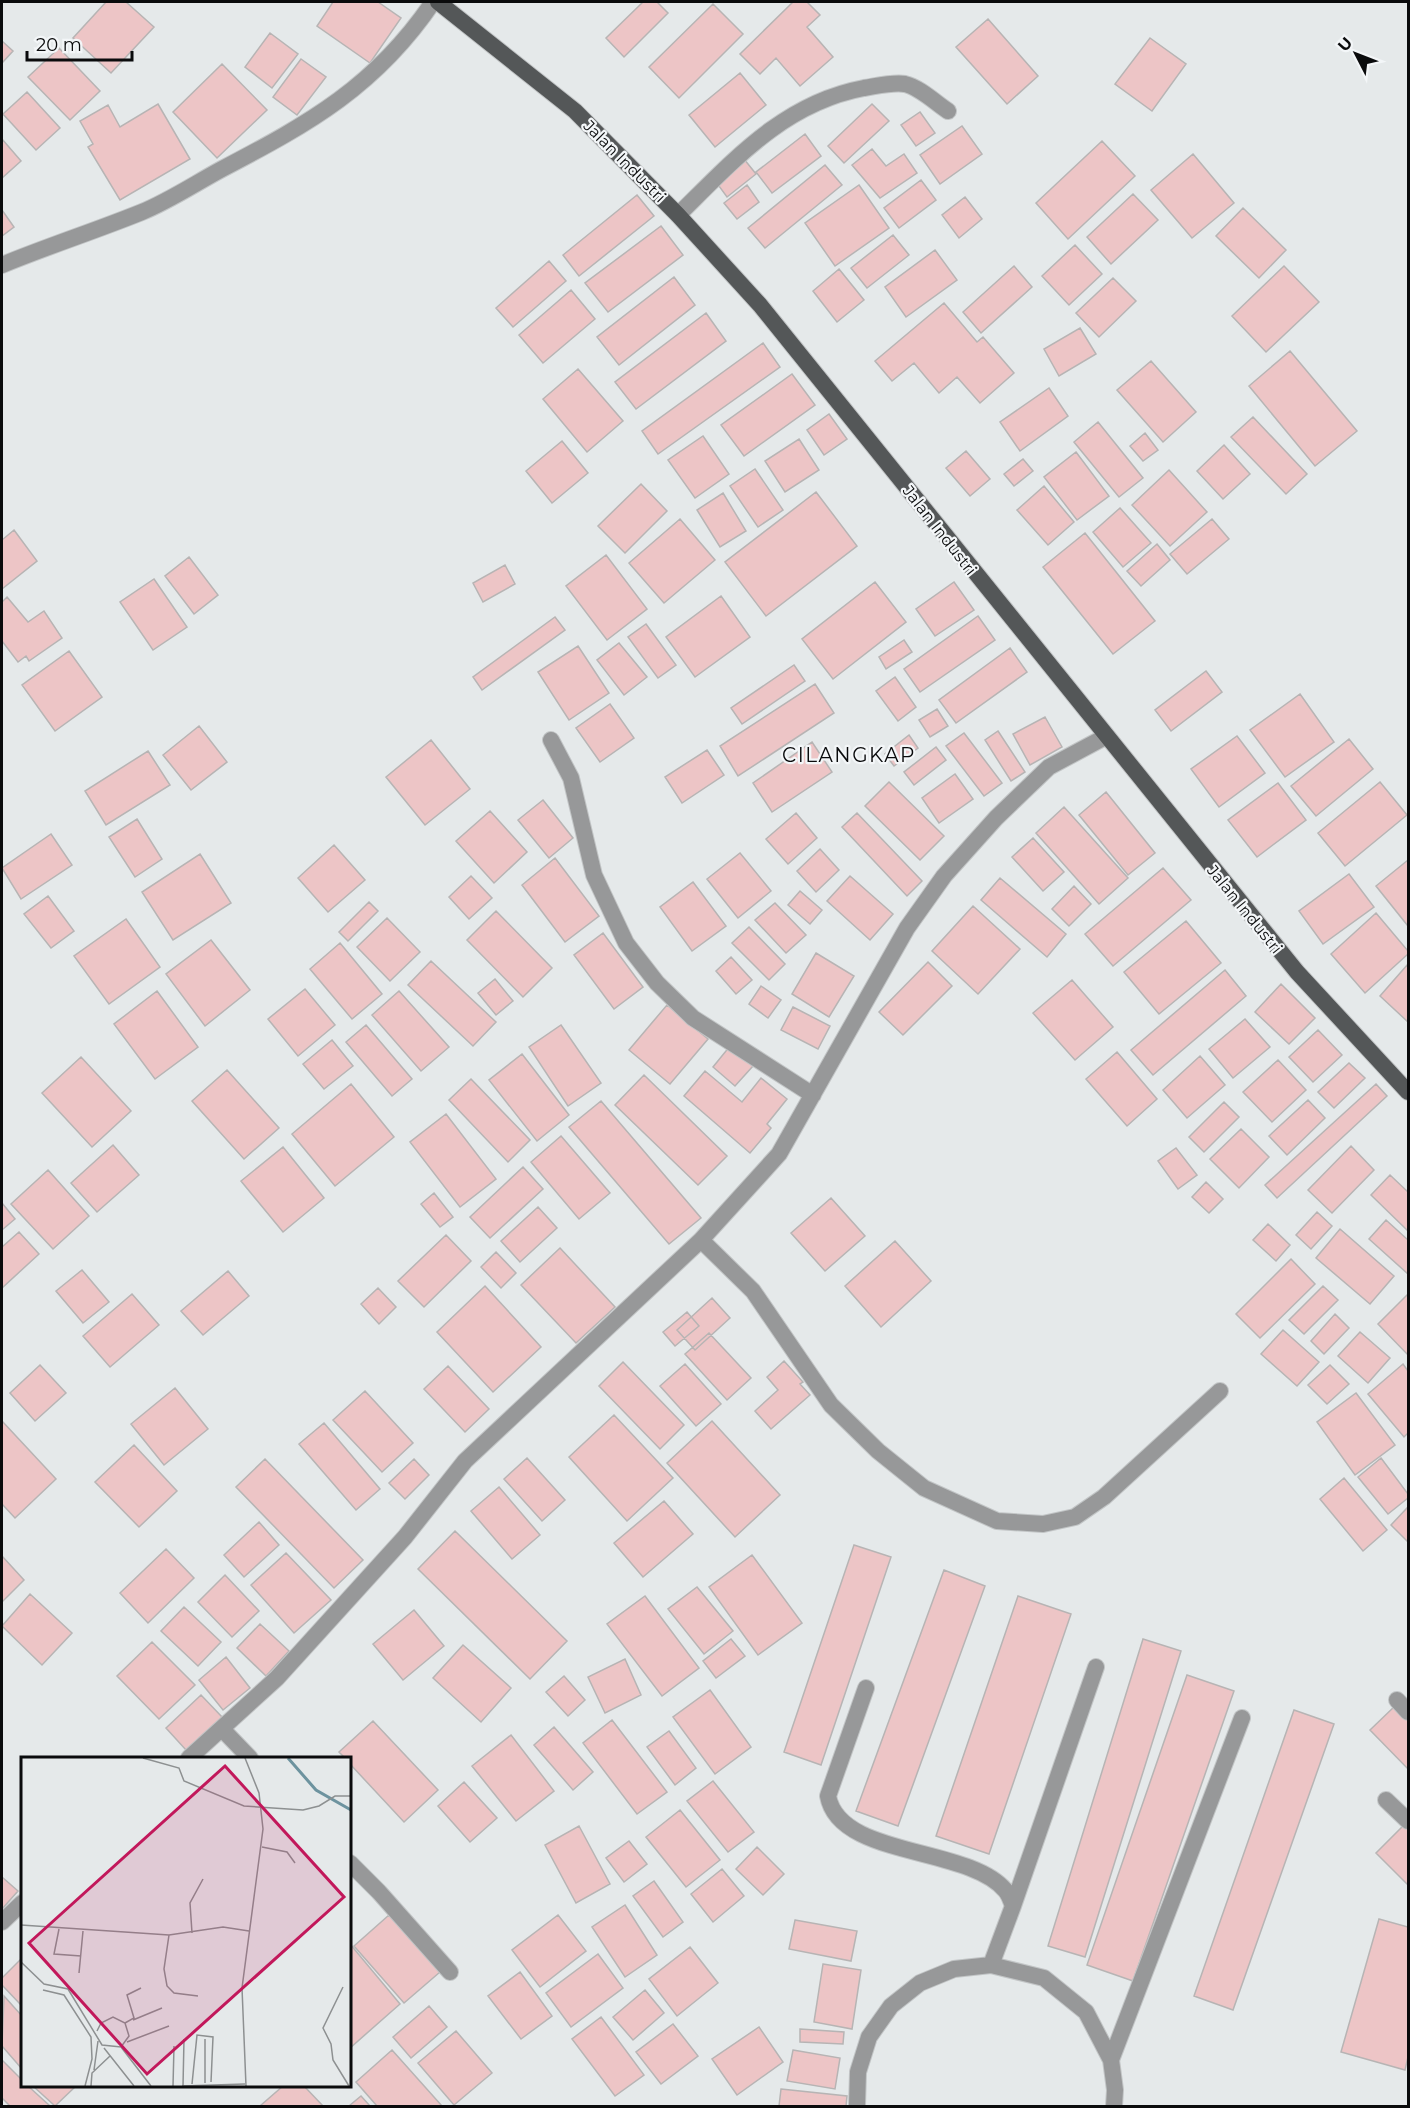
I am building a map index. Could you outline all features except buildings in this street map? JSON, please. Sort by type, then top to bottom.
[{"type":"main road","name":"Jalan Industri","points":[[438,2],[575,111],[678,215],[767,314],[1296,972],[1408,1092]]},
{"type":"street","points":[[2,265],[60,240],[143,211],[303,127],[365,81],[404,39],[433,2]]},
{"type":"street","points":[[678,215],[748,147],[796,111],[837,93],[880,85],[907,84],[948,111]]},
{"type":"street","points":[[190,1757],[277,1678],[405,1537],[465,1461],[701,1240],[779,1154],[908,928],[944,876],[996,818],[1049,767],[1105,737]]},
{"type":"street","points":[[551,740],[570,778],[594,874],[626,943],[657,983],[693,1018],[813,1095]]},
{"type":"street","points":[[701,1240],[753,1291],[831,1405],[878,1451],[924,1488],[997,1521],[1043,1524],[1075,1517],[1104,1497],[1220,1391]]},
{"type":"street","points":[[991,1965],[1096,1667]]},
{"type":"street","points":[[867,1688],[828,1796],[830,1806],[858,1833],[962,1866],[993,1879],[1006,1890],[1013,1906]]},
{"type":"street","points":[[1111,2060],[1242,1718]]},
{"type":"street","points":[[222,1729],[249,1757]]},
{"type":"street","points":[[1386,1800],[1408,1821]]},
{"type":"street","points":[[351,1868],[450,1972]]},
{"type":"street","points":[[2,1922],[21,1904]]},
{"type":"street","points":[[856,2106],[858,2072],[869,2037],[891,2007],[920,1983],[954,1969],[991,1965],[1044,1978],[1086,2012],[1111,2060],[1115,2090],[1114,2106]]},
{"type":"district","name":"CILANGKAP","points":[[849,755]]}]
